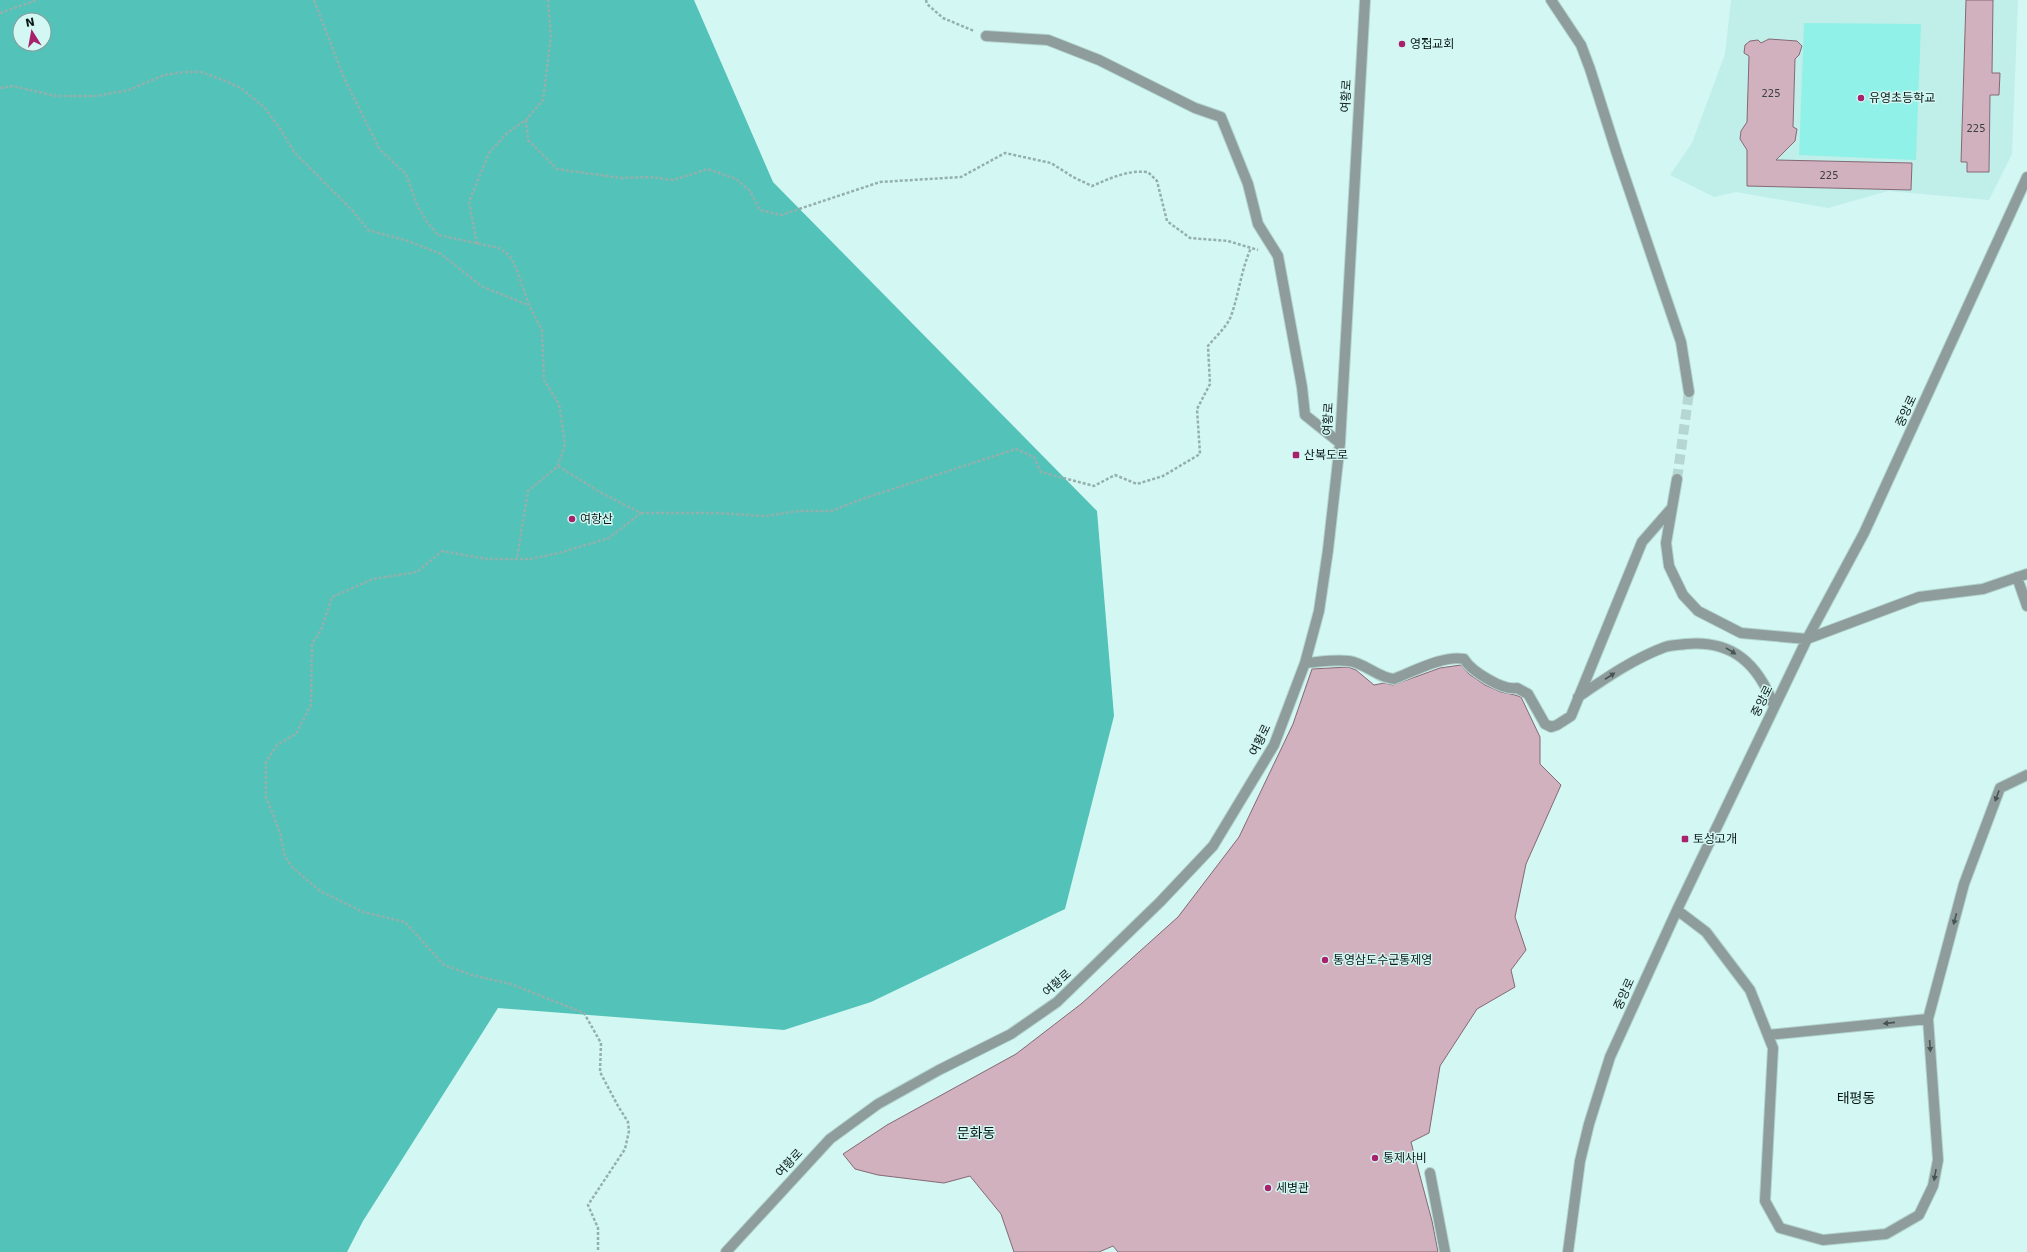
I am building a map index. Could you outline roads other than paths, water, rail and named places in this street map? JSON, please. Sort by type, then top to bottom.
[{"type":"street","name":"여황로","points":[[726,1252],[830,1139],[878,1104],[939,1070],[1012,1034],[1057,1002],[1160,902],[1213,846],[1274,745],[1305,663],[1319,611],[1328,550],[1340,443],[1365,0]]},
{"type":"street","points":[[1551,0],[1581,45],[1590,69],[1617,154],[1681,342],[1689,392]]},
{"type":"street","points":[[986,36],[1048,40],[1099,60],[1195,108],[1221,117],[1248,184],[1258,224],[1278,256],[1302,387],[1305,415],[1340,443]]},
{"type":"street","name":"중앙로","points":[[1568,1252],[1580,1162],[1589,1124],[1610,1057],[1677,910],[1806,639],[1864,533],[2027,177]]},
{"type":"street","points":[[1677,480],[1670,510],[1666,543],[1669,566],[1683,595],[1698,611],[1740,632],[1806,639],[1919,597],[1984,589],[2027,574]]},
{"type":"street","points":[[1305,663],[1349,661],[1366,666],[1386,678],[1394,679],[1455,657],[1464,659],[1468,666],[1498,684],[1509,690],[1517,688],[1528,694],[1545,724],[1550,727],[1557,725],[1570,716],[1642,542],[1670,510]]},
{"type":"street","points":[[2017,578],[2027,606]]},
{"type":"street","points":[[1578,698],[1637,659],[1667,646],[1697,644],[1727,648],[1751,665],[1768,690],[1774,706]]},
{"type":"street","points":[[1677,910],[1706,932],[1750,990],[1773,1048],[1765,1201],[1780,1228],[1823,1240],[1886,1234],[1919,1215],[1933,1186],[1938,1160],[1928,1019],[1964,884],[2000,788],[2027,775]]},
{"type":"street","points":[[1768,1035],[1928,1019]]},
{"type":"street","points":[[1430,1173],[1445,1252]]},
{"type":"tunnel","points":[[1677,479],[1689,392]]},
{"type":"place","name":"영접교회","points":[[1402,44]]},
{"type":"place","name":"유영초등학교","points":[[1861,98]]},
{"type":"place","name":"산복도로","points":[[1296,455]]},
{"type":"place","name":"여항산","points":[[572,519]]},
{"type":"place","name":"토성고개","points":[[1685,839]]},
{"type":"place","name":"통영삼도수군통제영","points":[[1325,960]]},
{"type":"place","name":"통제사비","points":[[1375,1158]]},
{"type":"place","name":"세병관","points":[[1268,1188]]},
{"type":"district","name":"태평동","points":[[1856,1098]]},
{"type":"district","name":"문화동","points":[[976,1133]]}]
